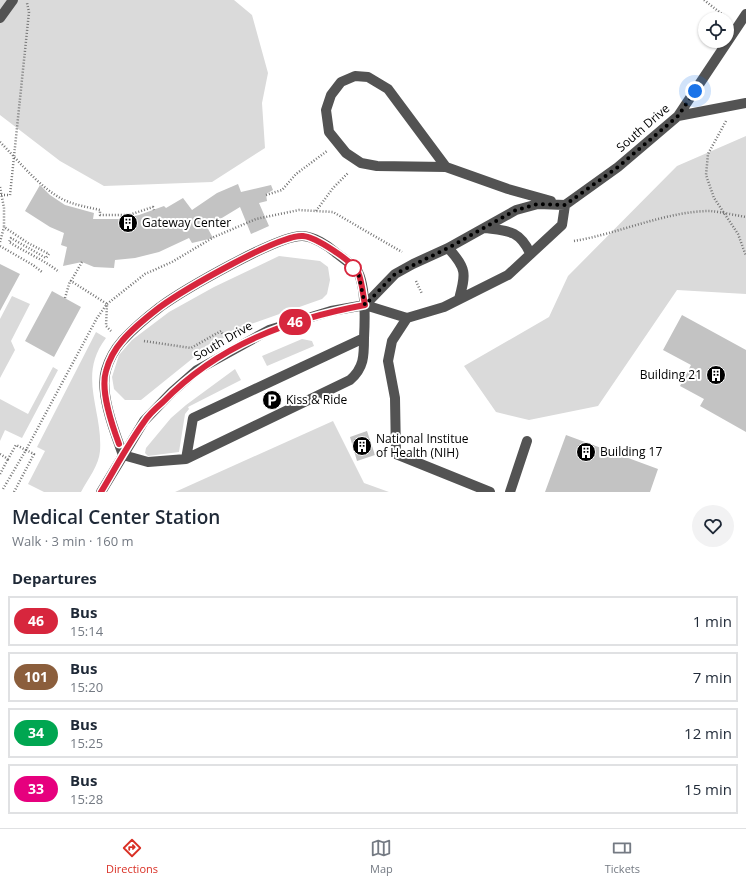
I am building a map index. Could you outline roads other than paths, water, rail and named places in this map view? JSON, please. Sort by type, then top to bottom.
[{"type":"street","points":[[0,18],[12,0]]},
{"type":"street","name":"South Drive","points":[[565,205],[618,167],[678,116],[746,14]]},
{"type":"street","points":[[446,167],[401,104],[388,89],[368,77],[354,76],[341,82],[331,95],[326,110],[329,132],[346,153],[361,163],[377,166],[446,167],[508,189],[565,205]]},
{"type":"street","points":[[678,116],[746,103]]},
{"type":"street","points":[[365,305],[395,274],[448,248],[516,210],[538,204],[565,205]]},
{"type":"street","points":[[490,492],[396,454],[395,398],[388,361],[392,341],[407,318],[444,307],[508,275],[562,225],[565,205]]},
{"type":"street","points":[[485,228],[507,231],[521,238],[530,253]]},
{"type":"street","points":[[302,236],[318,241],[332,249],[358,272],[365,305],[364,338],[363,363],[358,373],[350,380],[186,459],[148,462],[123,455],[111,422],[106,399],[105,372],[112,356],[121,342],[167,303],[206,278],[271,245],[302,236]]},
{"type":"street","points":[[448,248],[461,262],[464,279],[459,299]]},
{"type":"street","name":"South Drive","points":[[101,492],[144,421],[172,392],[197,370],[269,330],[331,311],[365,305],[407,318]]},
{"type":"street","points":[[186,459],[193,418],[364,338]]},
{"type":"street","points":[[510,492],[527,442]]},
{"type":"place","name":"Gateway Center","points":[[128,223]]},
{"type":"place","name":"Building 21","points":[[716,375]]},
{"type":"place","name":"Kiss & Ride","points":[[272,400]]},
{"type":"place","name":"National Institue of Health (NIH)","points":[[362,446]]},
{"type":"place","name":"Building 17","points":[[586,452]]}]
